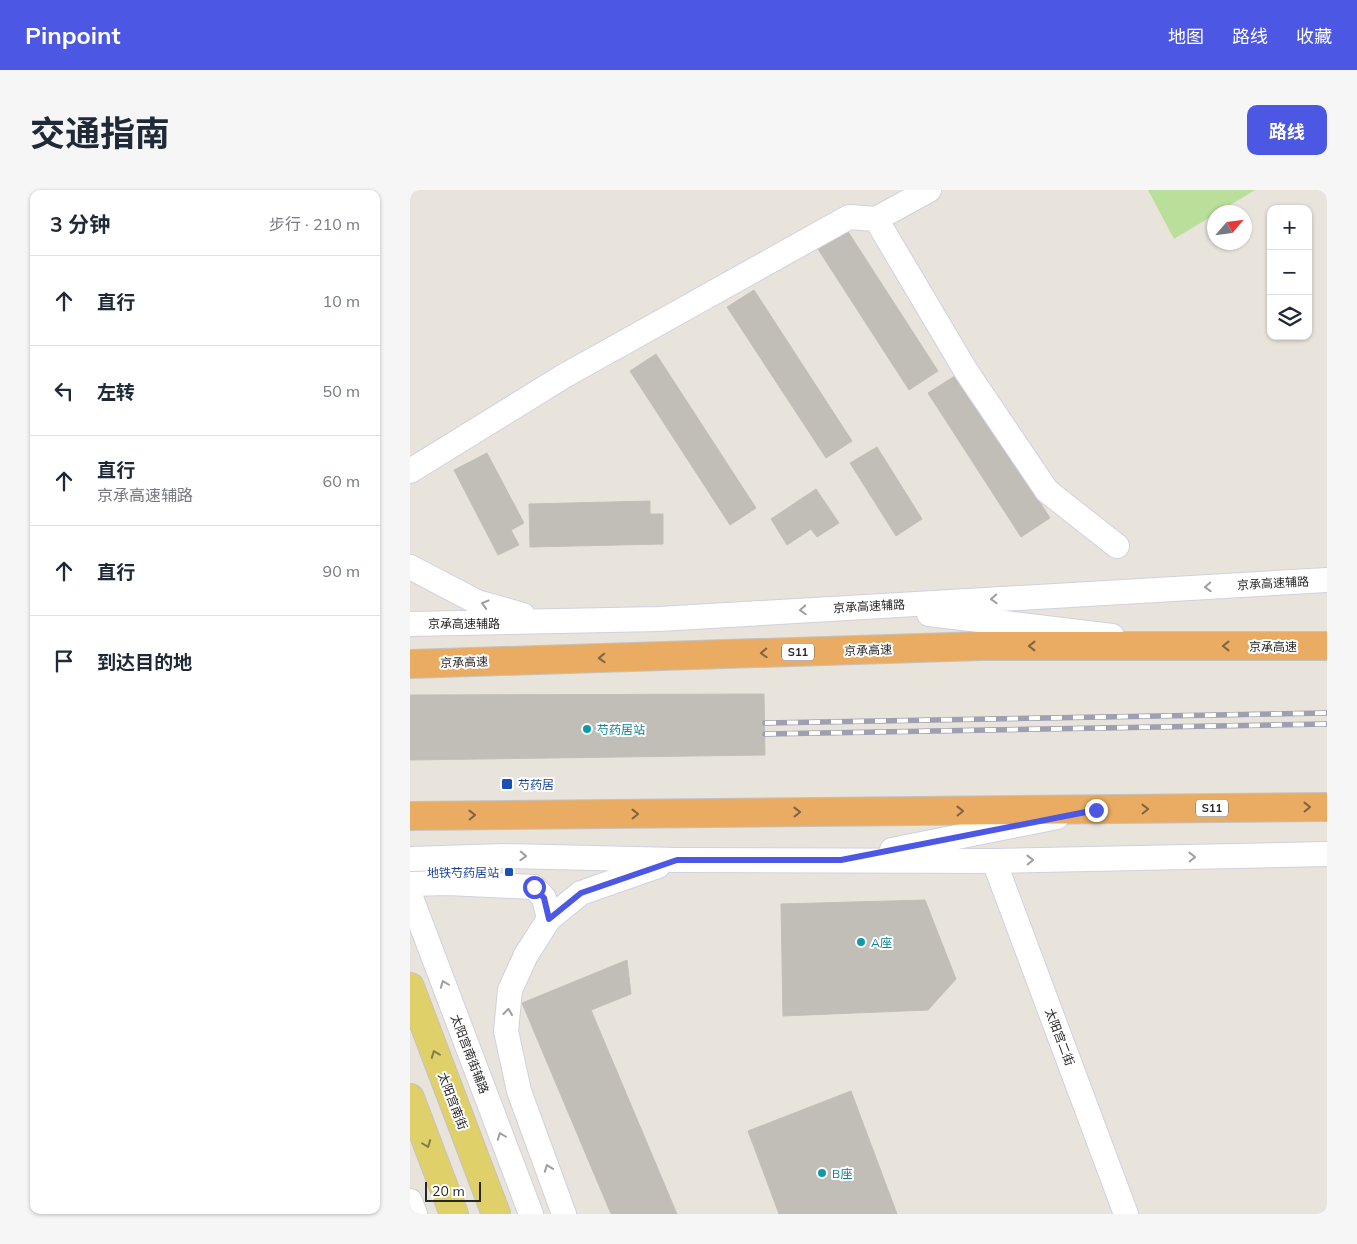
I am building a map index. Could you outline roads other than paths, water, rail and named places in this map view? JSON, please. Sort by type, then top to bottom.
[{"type":"highway","name":"京承高速","points":[[410,664],[982,646],[1327,646]]},
{"type":"highway","name":"S11","points":[[417,816],[1327,807]]},
{"type":"main road","name":"太阳宫南街","points":[[410,987],[496,1214]]},
{"type":"main road","points":[[410,1098],[454,1214]]},
{"type":"street","points":[[410,471],[564,376],[849,217],[876,219],[929,190]]},
{"type":"street","points":[[876,219],[966,371],[1047,491],[1117,546]]},
{"type":"street","points":[[410,567],[477,602],[549,622]]},
{"type":"street","name":"京承高速辅路","points":[[410,624],[659,619],[1327,580]]},
{"type":"street","points":[[869,606],[1186,646]]},
{"type":"street","points":[[841,860],[1096,810]]},
{"type":"street","points":[[410,859],[504,856],[677,860],[994,861],[1327,854]]},
{"type":"street","points":[[564,1214],[519,1091],[506,1031],[510,990],[526,955],[549,919],[581,893],[677,860]]},
{"type":"street","name":"太阳宫二街","points":[[994,861],[1126,1214]]},
{"type":"street","points":[[410,884],[448,883],[534,887],[544,898],[549,919]]},
{"type":"street","name":"太阳宫南街辅路","points":[[410,895],[531,1214]]},
{"type":"street","points":[[410,1200],[415,1214]]},
{"type":"railway","points":[[765,723],[1327,713]]},
{"type":"railway","points":[[765,734],[1327,724]]},
{"type":"place","name":"芍药居站","points":[[587,729]]},
{"type":"place","name":"芍药居","points":[[507,784]]},
{"type":"place","name":"地铁芍药居站","points":[[509,872]]},
{"type":"place","name":"A座","points":[[861,942]]},
{"type":"place","name":"B座","points":[[822,1173]]}]
